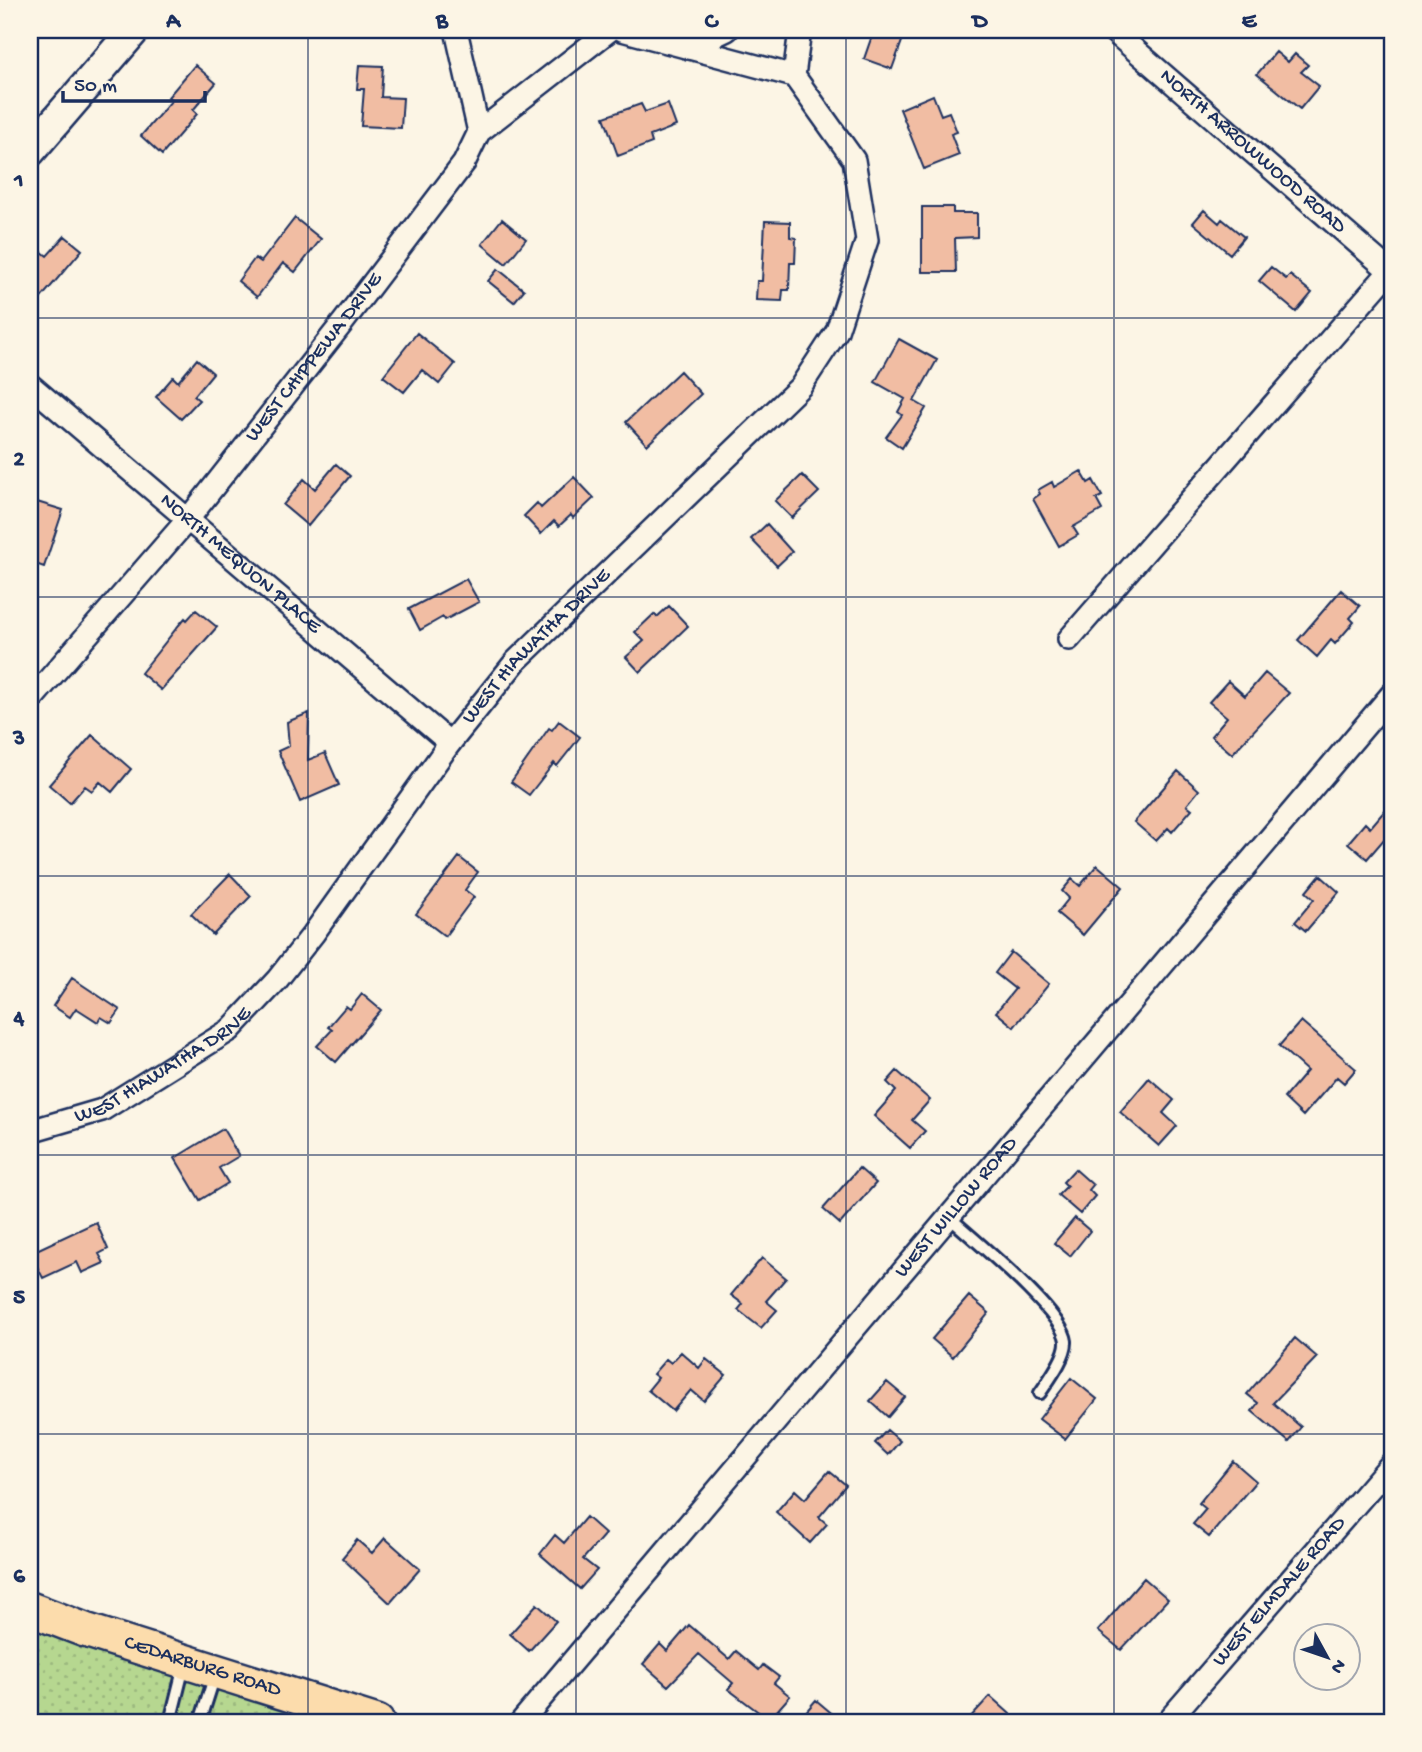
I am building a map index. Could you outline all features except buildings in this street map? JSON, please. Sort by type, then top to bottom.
[{"type":"main road","name":"CEDARBURG ROAD","points":[[30,1609],[85,1630],[377,1722]]},
{"type":"street","points":[[30,151],[134,30]]},
{"type":"street","points":[[456,30],[479,132]]},
{"type":"street","name":"WEST CHIPPEWA DRIVE","points":[[30,701],[189,518],[464,163],[479,132],[610,30]]},
{"type":"street","points":[[622,30],[794,76],[800,30]]},
{"type":"street","points":[[689,48],[727,30]]},
{"type":"street","name":"NORTH ARROWWOOD ROAD","points":[[1112,30],[1391,272]]},
{"type":"street","name":"WEST HIAWATHA DRIVE","points":[[30,1131],[102,1110],[230,1030],[277,980],[314,933],[450,743],[516,661],[801,386],[837,331],[867,240],[854,160],[794,76]]},
{"type":"street","points":[[1069,639],[1391,272]]},
{"type":"street","name":"NORTH MEQUON PLACE","points":[[30,384],[450,743]]},
{"type":"street","name":"WEST WILLOW ROAD","points":[[521,1722],[1392,694]]},
{"type":"street","name":"WEST ELMDALE ROAD","points":[[1167,1722],[1392,1463]]},
{"type":"lane","points":[[949,1217],[1046,1308],[1062,1328],[1067,1343],[1059,1363],[1040,1393]]},
{"type":"lane","points":[[170,1722],[200,1667]]},
{"type":"lane","points":[[200,1667],[200,1722]]},
{"type":"green space","points":[[30,1608],[378,1722],[30,1722]]}]
